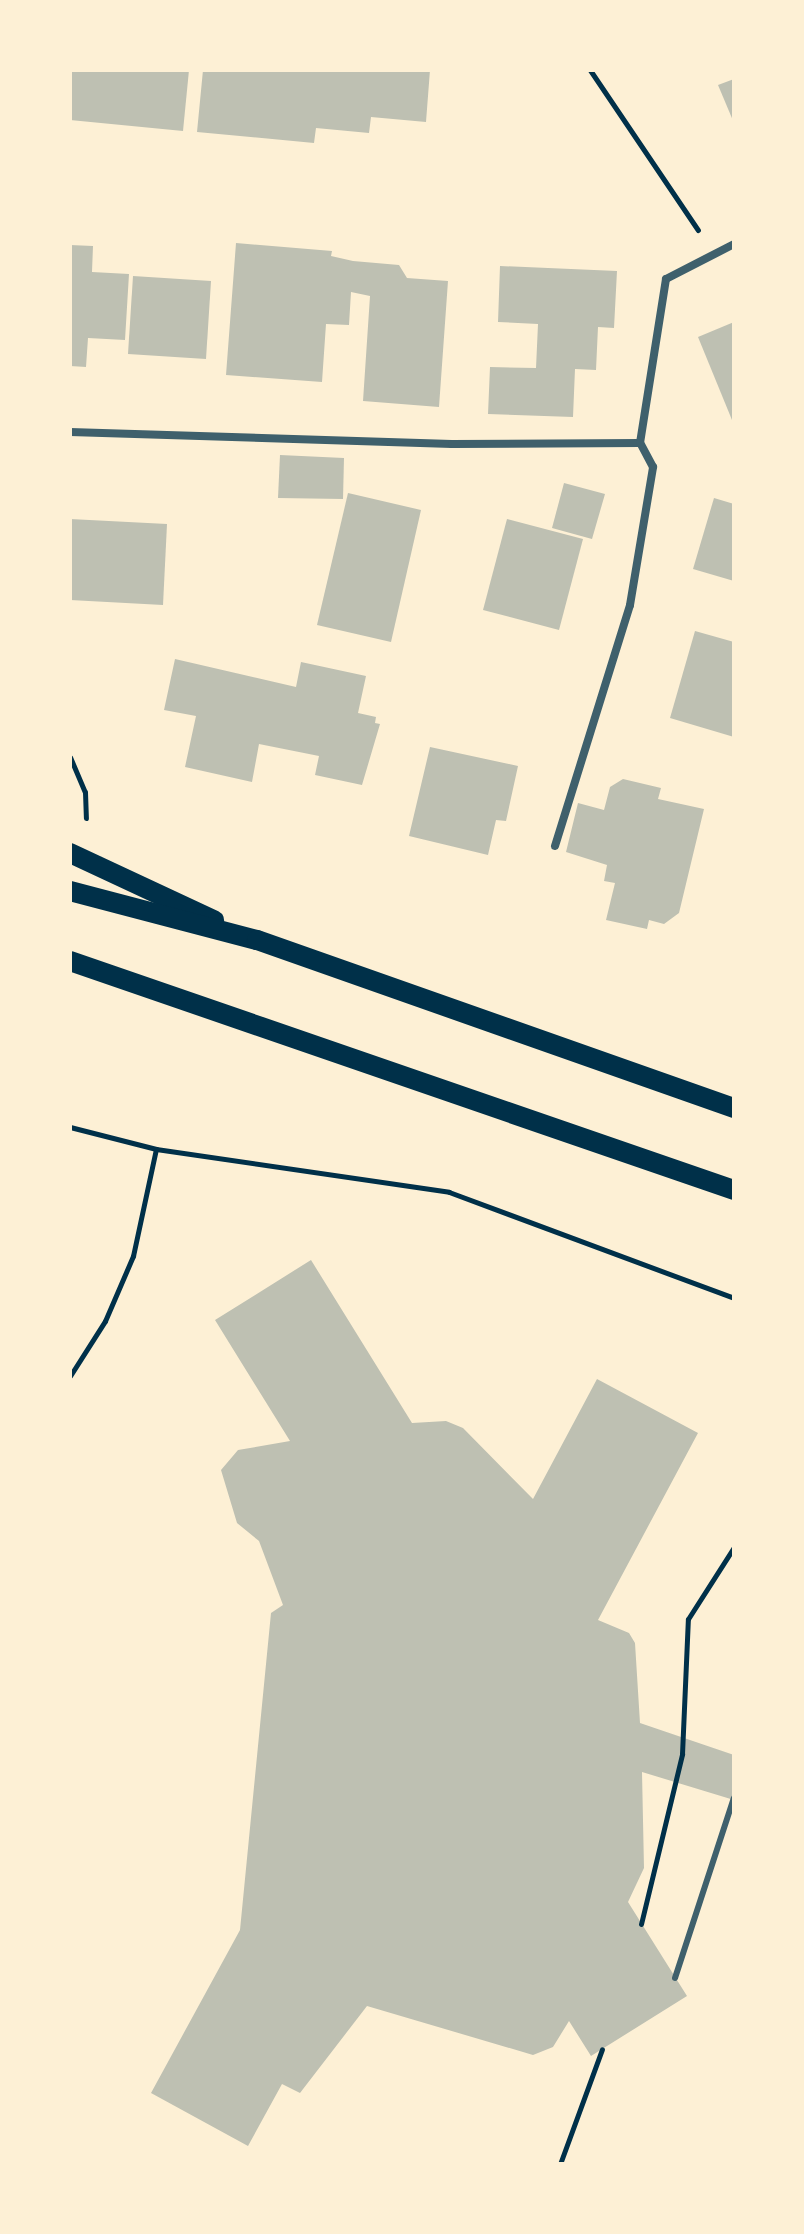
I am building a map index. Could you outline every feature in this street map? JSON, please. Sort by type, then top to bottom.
[{"type":"main road","points":[[70,853],[257,940]]},
{"type":"main road","points":[[70,891],[257,940],[734,1108]]},
{"type":"main road","points":[[70,961],[734,1190]]},
{"type":"street","points":[[555,846],[630,605],[653,467],[640,443],[666,279],[734,244]]},
{"type":"street","points":[[70,432],[452,444],[640,443]]},
{"type":"lane","points":[[675,1978],[734,1798]]},
{"type":"path","points":[[591,70],[714,255]]},
{"type":"path","points":[[70,757],[85,792],[86,818]]},
{"type":"path","points":[[70,1127],[156,1149],[449,1192],[734,1298]]},
{"type":"path","points":[[70,1376],[105,1321],[133,1256],[156,1149]]},
{"type":"path","points":[[641,1924],[682,1754],[688,1619],[734,1547]]},
{"type":"path","points":[[560,2164],[602,2049]]},
{"type":"building","points":[[70,70],[189,70],[183,131],[70,120]]},
{"type":"building","points":[[203,70],[430,70],[426,122],[371,117],[369,133],[316,128],[314,143],[197,132]]},
{"type":"building","points":[[734,79],[734,123],[718,85]]},
{"type":"building","points":[[236,243],[332,251],[331,256],[353,261],[399,265],[407,278],[448,281],[439,407],[363,401],[370,296],[351,292],[349,325],[326,324],[322,382],[226,375]]},
{"type":"building","points":[[70,245],[93,246],[92,272],[129,274],[125,340],[88,338],[86,367],[70,366]]},
{"type":"building","points":[[500,266],[617,271],[614,328],[598,327],[596,370],[575,369],[573,417],[488,414],[490,367],[536,368],[538,324],[498,322]]},
{"type":"building","points":[[133,276],[211,281],[206,359],[128,354]]},
{"type":"building","points":[[734,322],[734,419],[732,420],[698,337]]},
{"type":"building","points":[[280,455],[344,458],[343,499],[278,498]]},
{"type":"building","points":[[564,483],[605,494],[592,539],[552,528]]},
{"type":"building","points":[[348,493],[421,510],[391,642],[317,625]]},
{"type":"building","points":[[714,498],[734,504],[734,581],[693,569]]},
{"type":"building","points":[[70,519],[167,524],[163,605],[70,600]]},
{"type":"building","points":[[507,519],[583,539],[559,630],[483,610]]},
{"type":"building","points":[[695,631],[734,642],[734,737],[670,718]]},
{"type":"building","points":[[175,659],[296,687],[301,662],[366,676],[358,713],[376,717],[375,723],[380,724],[362,785],[315,775],[319,756],[259,744],[252,782],[185,767],[196,716],[164,710]]},
{"type":"building","points":[[430,747],[518,766],[506,821],[496,820],[488,855],[409,836]]},
{"type":"building","points":[[623,779],[661,788],[658,799],[704,809],[679,913],[664,924],[649,920],[647,929],[606,920],[615,883],[604,881],[607,865],[566,852],[578,803],[604,810],[610,787]]},
{"type":"building","points":[[311,1260],[412,1423],[446,1421],[463,1428],[533,1499],[597,1379],[698,1433],[598,1620],[629,1633],[635,1643],[640,1723],[734,1755],[734,1800],[642,1772],[644,1868],[628,1902],[687,1996],[591,2056],[569,2021],[553,2047],[533,2055],[367,2006],[300,2093],[282,2084],[248,2146],[151,2093],[240,1930],[271,1613],[283,1605],[259,1541],[237,1523],[221,1470],[238,1450],[290,1441],[215,1320]]}]
